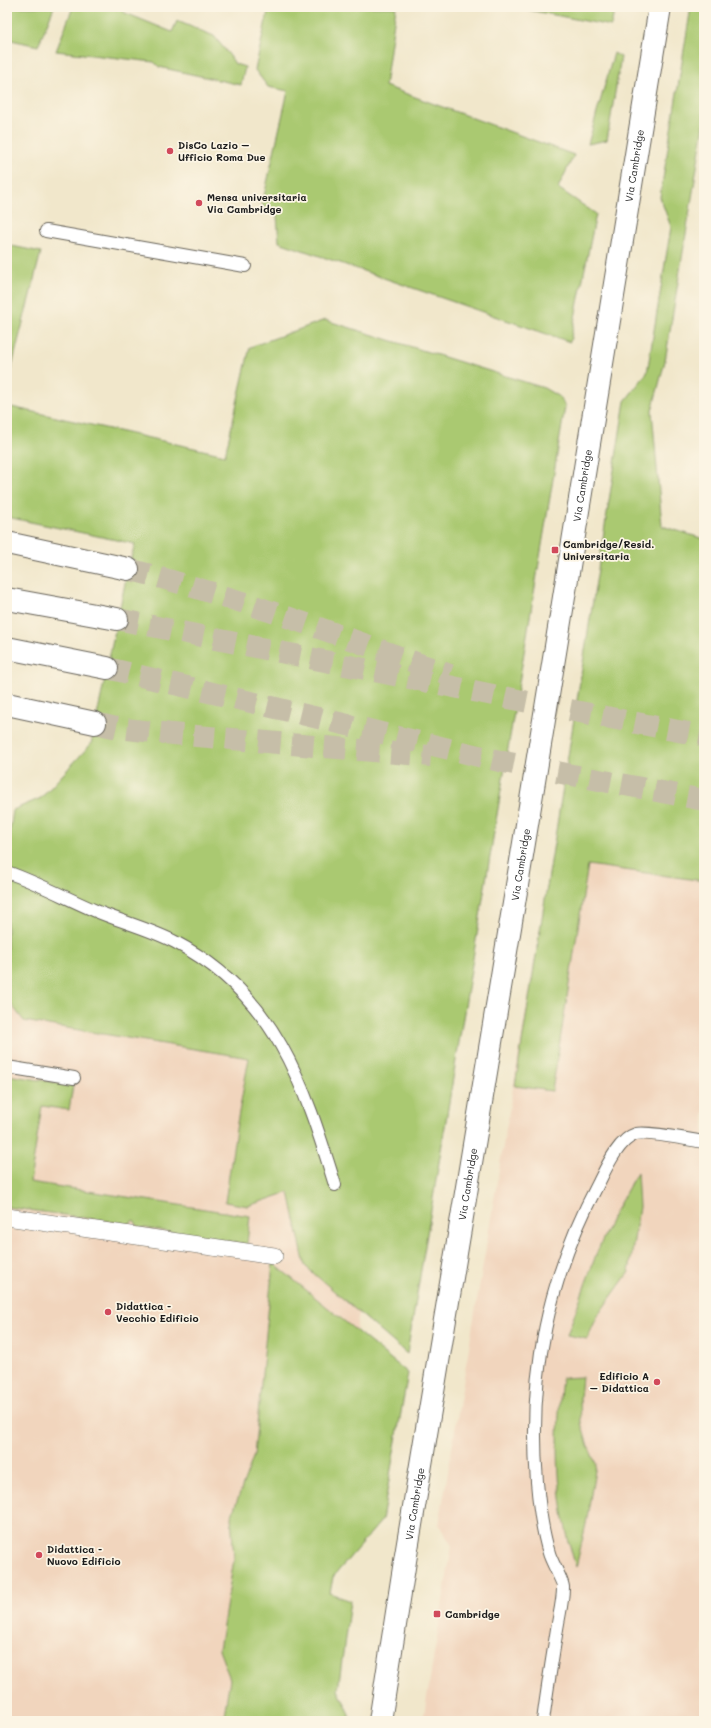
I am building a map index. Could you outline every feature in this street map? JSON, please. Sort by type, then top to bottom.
[{"type":"street","name":"Via Cambridge","points":[[380,1721],[660,7]]},
{"type":"street","points":[[7,544],[128,569]]},
{"type":"street","points":[[7,599],[117,619]]},
{"type":"street","points":[[7,648],[106,668]]},
{"type":"street","points":[[7,704],[95,723]]},
{"type":"street","points":[[7,1216],[274,1256]]},
{"type":"lane","points":[[46,231],[245,266]]},
{"type":"lane","points":[[7,872],[30,880],[96,911],[169,939],[211,964],[238,988],[263,1016],[290,1059],[308,1103],[335,1185]]},
{"type":"lane","points":[[7,1067],[74,1078]]},
{"type":"lane","points":[[543,1721],[564,1586],[553,1565],[544,1535],[537,1481],[536,1453],[538,1374],[548,1311],[555,1285],[569,1246],[591,1197],[609,1163],[623,1143],[630,1137],[643,1133],[704,1142]]},
{"type":"shaded area","points":[[552,857],[704,879],[704,1721],[423,1721],[452,1546],[439,1525]]},
{"type":"shaded area","points":[[7,998],[403,1056],[320,1540],[292,1721],[7,1721]]},
{"type":"green space","points":[[7,7],[54,7],[38,46],[7,39]]},
{"type":"green space","points":[[73,7],[125,7],[123,12],[172,32],[177,21],[214,36],[235,64],[245,67],[241,85],[159,67],[154,62],[56,51]]},
{"type":"green space","points":[[269,7],[396,7],[385,86],[574,155],[558,188],[596,214],[570,342],[279,242],[277,216],[262,205],[288,91],[268,87],[255,70]]},
{"type":"green space","points":[[513,7],[615,7],[611,26]]},
{"type":"green space","points":[[691,7],[704,7],[704,125],[665,361],[652,411],[662,526],[704,539],[704,881],[588,865],[552,1091],[515,1086],[625,401],[647,373],[671,227],[660,197]]},
{"type":"green space","points":[[614,53],[621,57],[607,140],[588,144]]},
{"type":"green space","points":[[7,245],[41,252],[7,385]]},
{"type":"green space","points":[[325,320],[544,388],[561,398],[565,407],[407,1354],[305,1266],[289,1192],[248,1206],[225,1202],[249,1058],[24,1021],[7,999],[7,853],[13,810],[41,798],[91,744],[128,569],[135,544],[7,517],[7,406],[225,455],[250,347]]},
{"type":"green space","points":[[7,1075],[73,1085],[69,1110],[42,1106],[30,1182],[250,1216],[247,1244],[138,1227],[134,1220],[128,1224],[7,1207]]},
{"type":"green space","points":[[637,1172],[639,1207],[629,1272],[598,1315],[587,1339],[567,1335],[597,1252],[614,1214]]},
{"type":"green space","points":[[273,1263],[408,1373],[382,1520],[333,1577],[330,1593],[350,1601],[338,1690],[350,1714],[349,1721],[223,1721],[230,1679],[219,1650],[234,1559],[231,1517],[254,1455]]},
{"type":"green space","points":[[582,1377],[580,1398],[581,1423],[588,1446],[596,1464],[586,1524],[576,1567],[564,1521],[559,1473],[558,1426],[562,1378]]},
{"type":"tunnel","points":[[128,569],[250,605],[331,632],[450,675]]},
{"type":"tunnel","points":[[117,619],[704,736]]},
{"type":"tunnel","points":[[107,668],[504,762],[704,800]]},
{"type":"tunnel","points":[[95,723],[117,728],[173,734],[431,756]]},
{"type":"place","name":"DisCo Lazio – Ufficio Roma Due","points":[[170,151]]},
{"type":"place","name":"Mensa universitaria Via Cambridge","points":[[199,203]]},
{"type":"place","name":"Cambridge/Resid. Universitaria","points":[[555,550]]},
{"type":"place","name":"Didattica - Vecchio Edificio","points":[[108,1312]]},
{"type":"place","name":"Edificio A – Didattica","points":[[657,1382]]},
{"type":"place","name":"Didattica - Nuovo Edificio","points":[[39,1555]]},
{"type":"place","name":"Cambridge","points":[[437,1614]]}]
